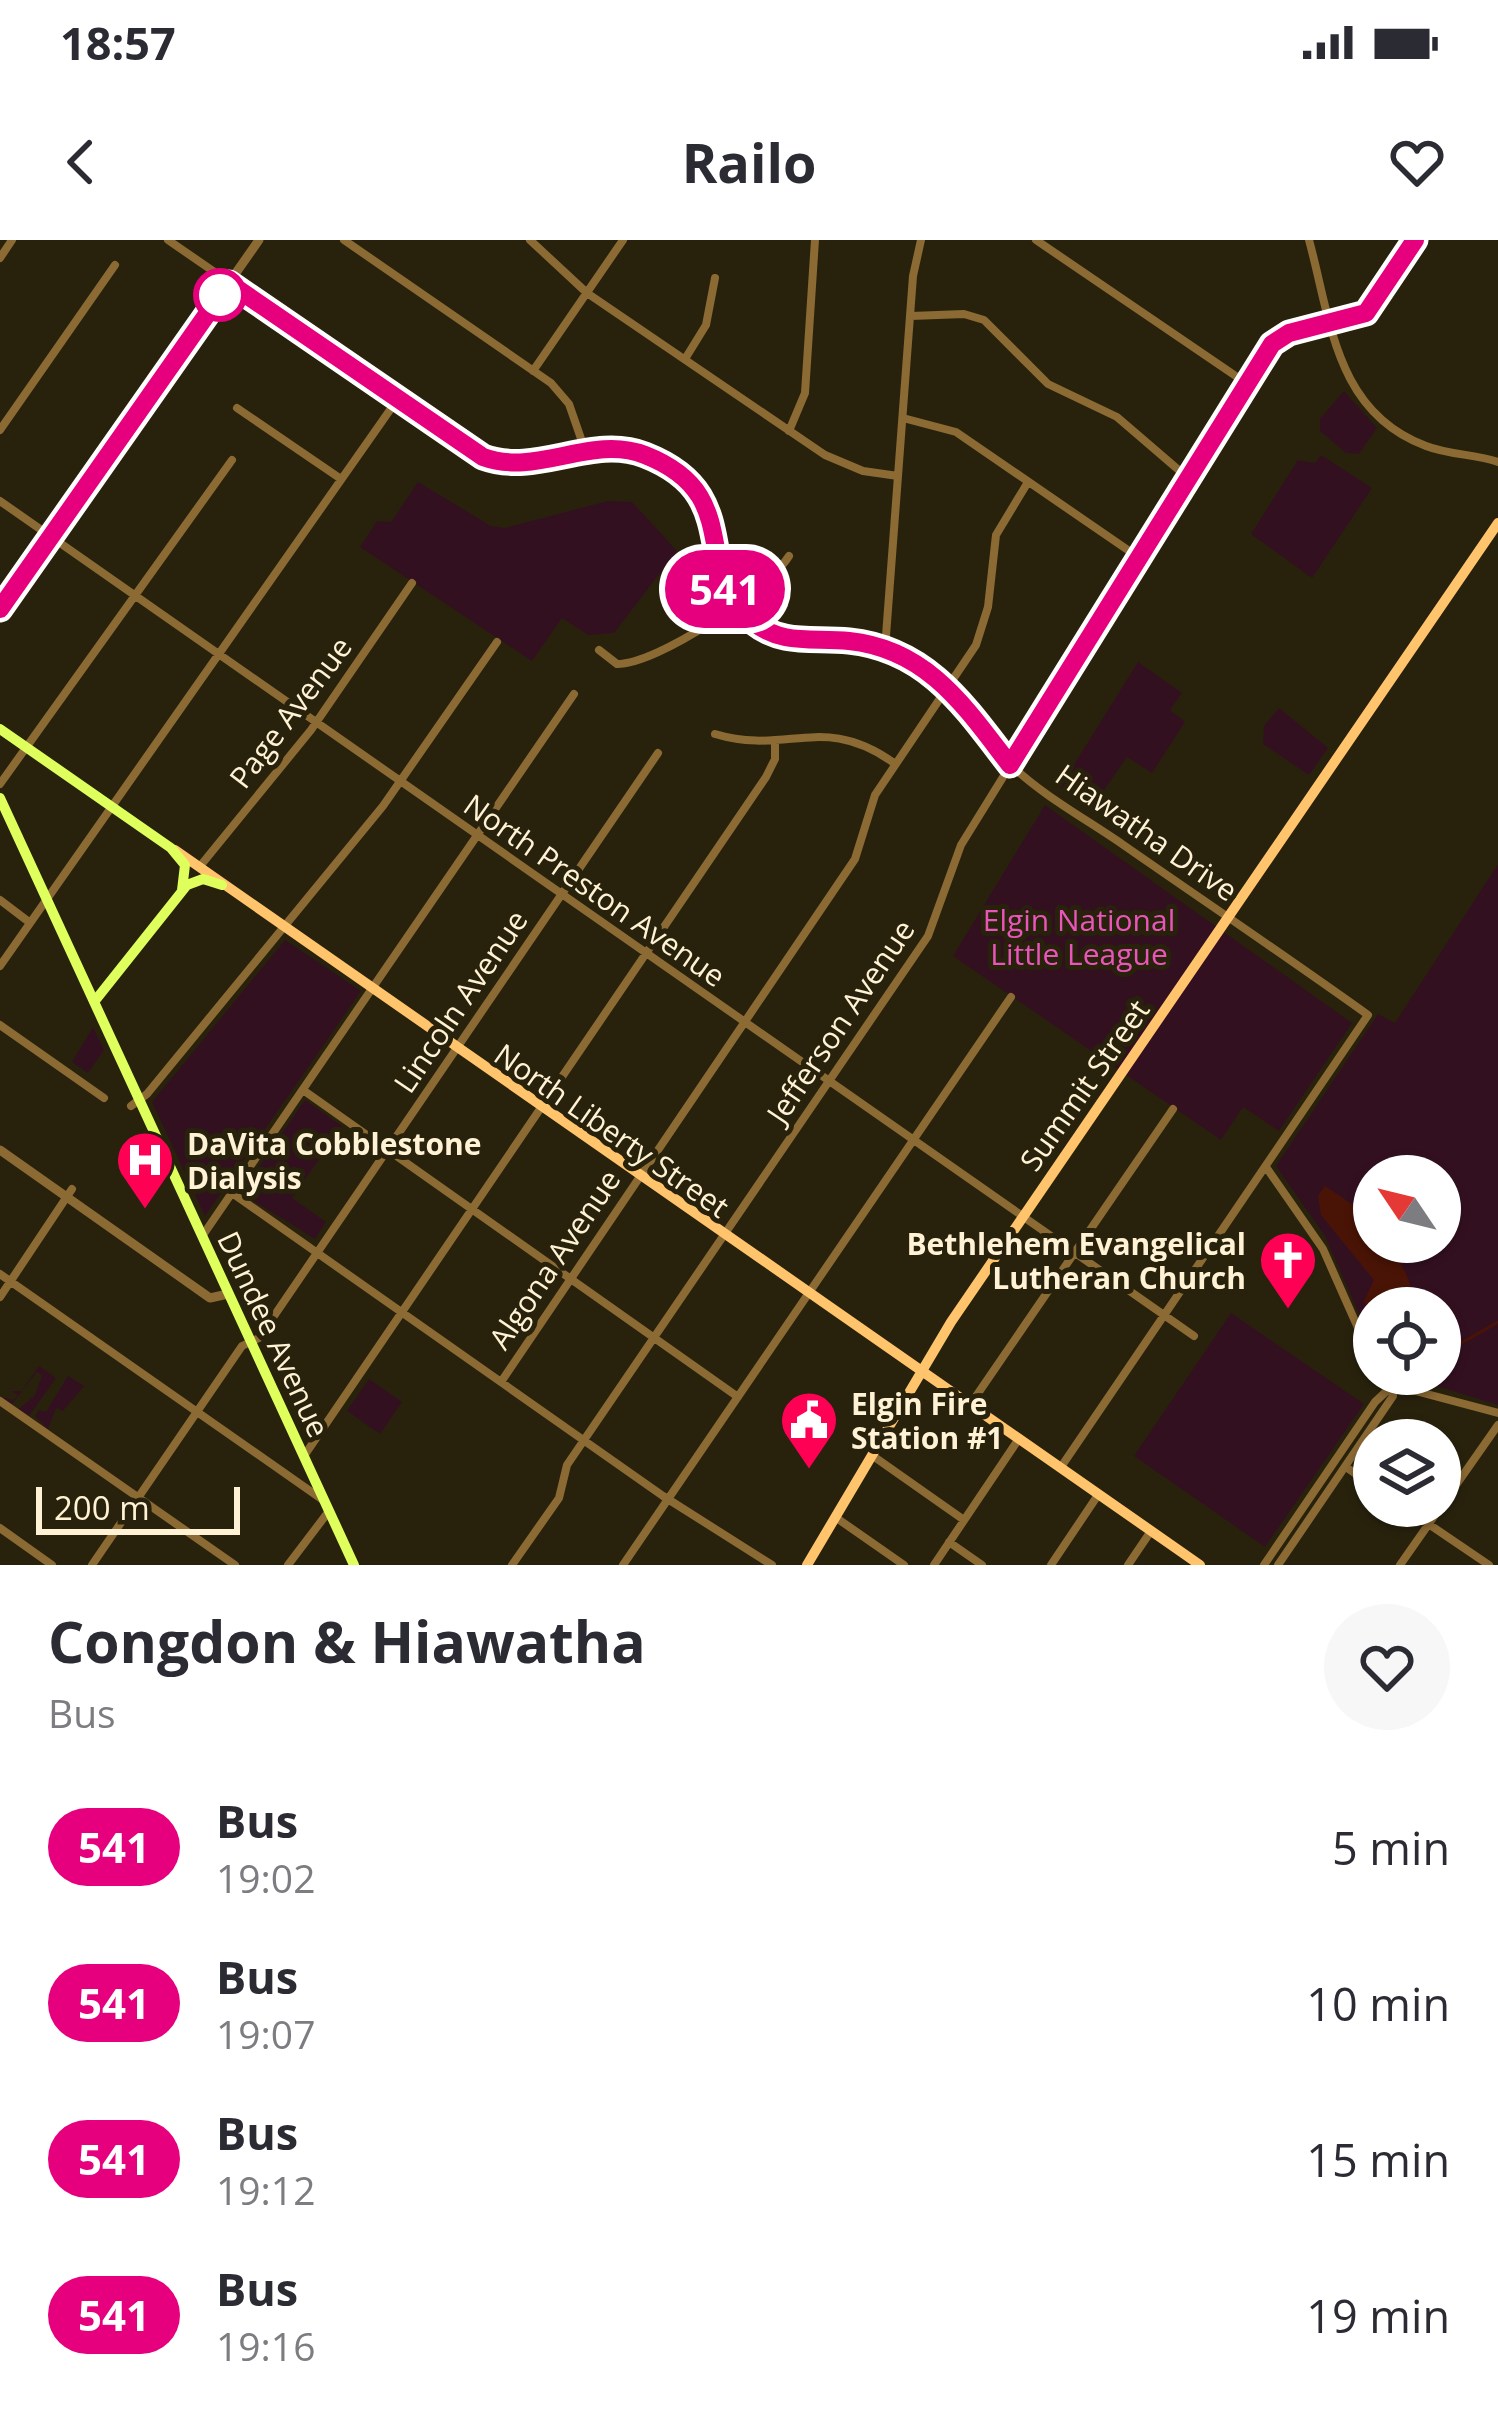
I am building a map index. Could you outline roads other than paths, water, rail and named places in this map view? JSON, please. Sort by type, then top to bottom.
[{"type":"main road","name":"Summit Street","points":[[807,1565],[838,1520],[918,1372],[1498,523]]},
{"type":"main road","name":"North Liberty Street","points":[[0,729],[1200,1565]]},
{"type":"main road","name":"Dundee Avenue","points":[[0,799],[135,1103],[354,1565]]},
{"type":"main road","points":[[171,848],[185,867],[182,890]]},
{"type":"main road","points":[[94,1002],[182,890],[200,880],[222,885]]},
{"type":"main road","points":[[82,976],[108,981]]},
{"type":"street","points":[[0,258],[12,240]]},
{"type":"street","points":[[168,240],[398,400],[499,463],[532,465],[619,449],[642,454],[694,489],[713,519],[721,574],[734,604]]},
{"type":"street","points":[[0,609],[259,240]]},
{"type":"street","points":[[344,240],[533,371],[565,399],[586,453]]},
{"type":"street","points":[[530,240],[587,293],[789,431],[848,466],[898,476]]},
{"type":"street","points":[[533,371],[623,240]]},
{"type":"street","points":[[789,431],[805,393],[815,240]]},
{"type":"street","points":[[884,649],[921,240]]},
{"type":"street","points":[[1036,240],[1246,383]]},
{"type":"street","points":[[1309,240],[1327,324],[1347,379],[1390,426],[1425,446],[1498,462]]},
{"type":"street","name":"Jefferson Avenue","points":[[512,1565],[559,1498],[566,1468],[584,1440],[932,928],[952,861],[1246,383],[1278,338],[1369,311],[1414,240]]},
{"type":"street","points":[[0,430],[116,266]]},
{"type":"street","points":[[685,359],[706,325],[715,278]]},
{"type":"street","points":[[911,316],[964,314],[984,320],[1048,384],[1117,417],[1188,478]]},
{"type":"street","points":[[0,966],[398,400]]},
{"type":"street","points":[[237,408],[341,479]]},
{"type":"street","points":[[903,418],[950,428],[1138,557]]},
{"type":"street","points":[[0,784],[232,460]]},
{"type":"street","name":"Algona Avenue","points":[[501,1382],[855,859],[873,798],[978,640],[988,605],[996,536],[1028,482]]},
{"type":"street","name":"North Preston Avenue","points":[[0,501],[1195,1336]]},
{"type":"street","points":[[598,650],[614,664],[640,661],[767,582],[789,556]]},
{"type":"street","name":"Page Avenue","points":[[201,866],[316,724],[412,584]]},
{"type":"street","name":"Hiawatha Drive","points":[[734,604],[760,627],[783,638],[853,641],[918,664],[947,687],[1010,765],[1368,1015],[1266,1167]]},
{"type":"street","points":[[135,1103],[400,782],[497,642]]},
{"type":"street","points":[[202,1236],[574,694]]},
{"type":"street","points":[[716,734],[747,742],[845,736],[894,763]]},
{"type":"street","points":[[304,1456],[767,775],[775,760],[775,740]]},
{"type":"street","name":"Lincoln Avenue","points":[[92,1565],[242,1346],[250,1343],[316,1253],[658,753]]},
{"type":"street","points":[[0,900],[29,922]]},
{"type":"street","points":[[623,1565],[1011,997]]},
{"type":"street","points":[[0,1025],[104,1098]]},
{"type":"street","points":[[303,1090],[738,1397]]},
{"type":"street","points":[[969,1407],[1173,1109]]},
{"type":"street","points":[[0,1150],[69,1193],[210,1298],[228,1294]]},
{"type":"street","points":[[1060,1469],[1266,1167],[1329,1261],[1353,1316]]},
{"type":"street","points":[[0,1297],[69,1193]]},
{"type":"street","points":[[232,1193],[584,1440],[772,1565]]},
{"type":"street","points":[[0,1274],[326,1506],[288,1565]]},
{"type":"street","points":[[1264,1565],[1383,1395]]},
{"type":"street","points":[[1278,1565],[1393,1395]]},
{"type":"street","points":[[1431,1395],[1498,1413]]},
{"type":"street","points":[[0,1401],[235,1565]]},
{"type":"street","points":[[1461,1478],[1498,1425]]},
{"type":"street","points":[[934,1565],[960,1517],[1018,1440]]},
{"type":"street","points":[[872,1456],[960,1517]]},
{"type":"street","points":[[1335,1460],[1353,1472]]},
{"type":"street","points":[[1052,1565],[1098,1495]]},
{"type":"street","points":[[838,1520],[904,1565]]},
{"type":"street","points":[[1400,1565],[1427,1527]]},
{"type":"street","points":[[1433,1527],[1489,1565]]},
{"type":"street","points":[[0,1528],[52,1565]]},
{"type":"street","points":[[1128,1565],[1151,1531]]},
{"type":"street","points":[[949,1542],[982,1565]]},
{"type":"waterway","points":[[1461,1343],[1498,1322]]},
{"type":"place","name":"DaVita Cobblestone Dialysis","points":[[145,1211]]},
{"type":"place","name":"Bethlehem Evangelical Lutheran Church","points":[[1288,1311]]},
{"type":"place","name":"Elgin Fire Station #1","points":[[809,1471]]},
{"type":"park label","name":"Elgin National Little League","points":[[1079,936]]}]
